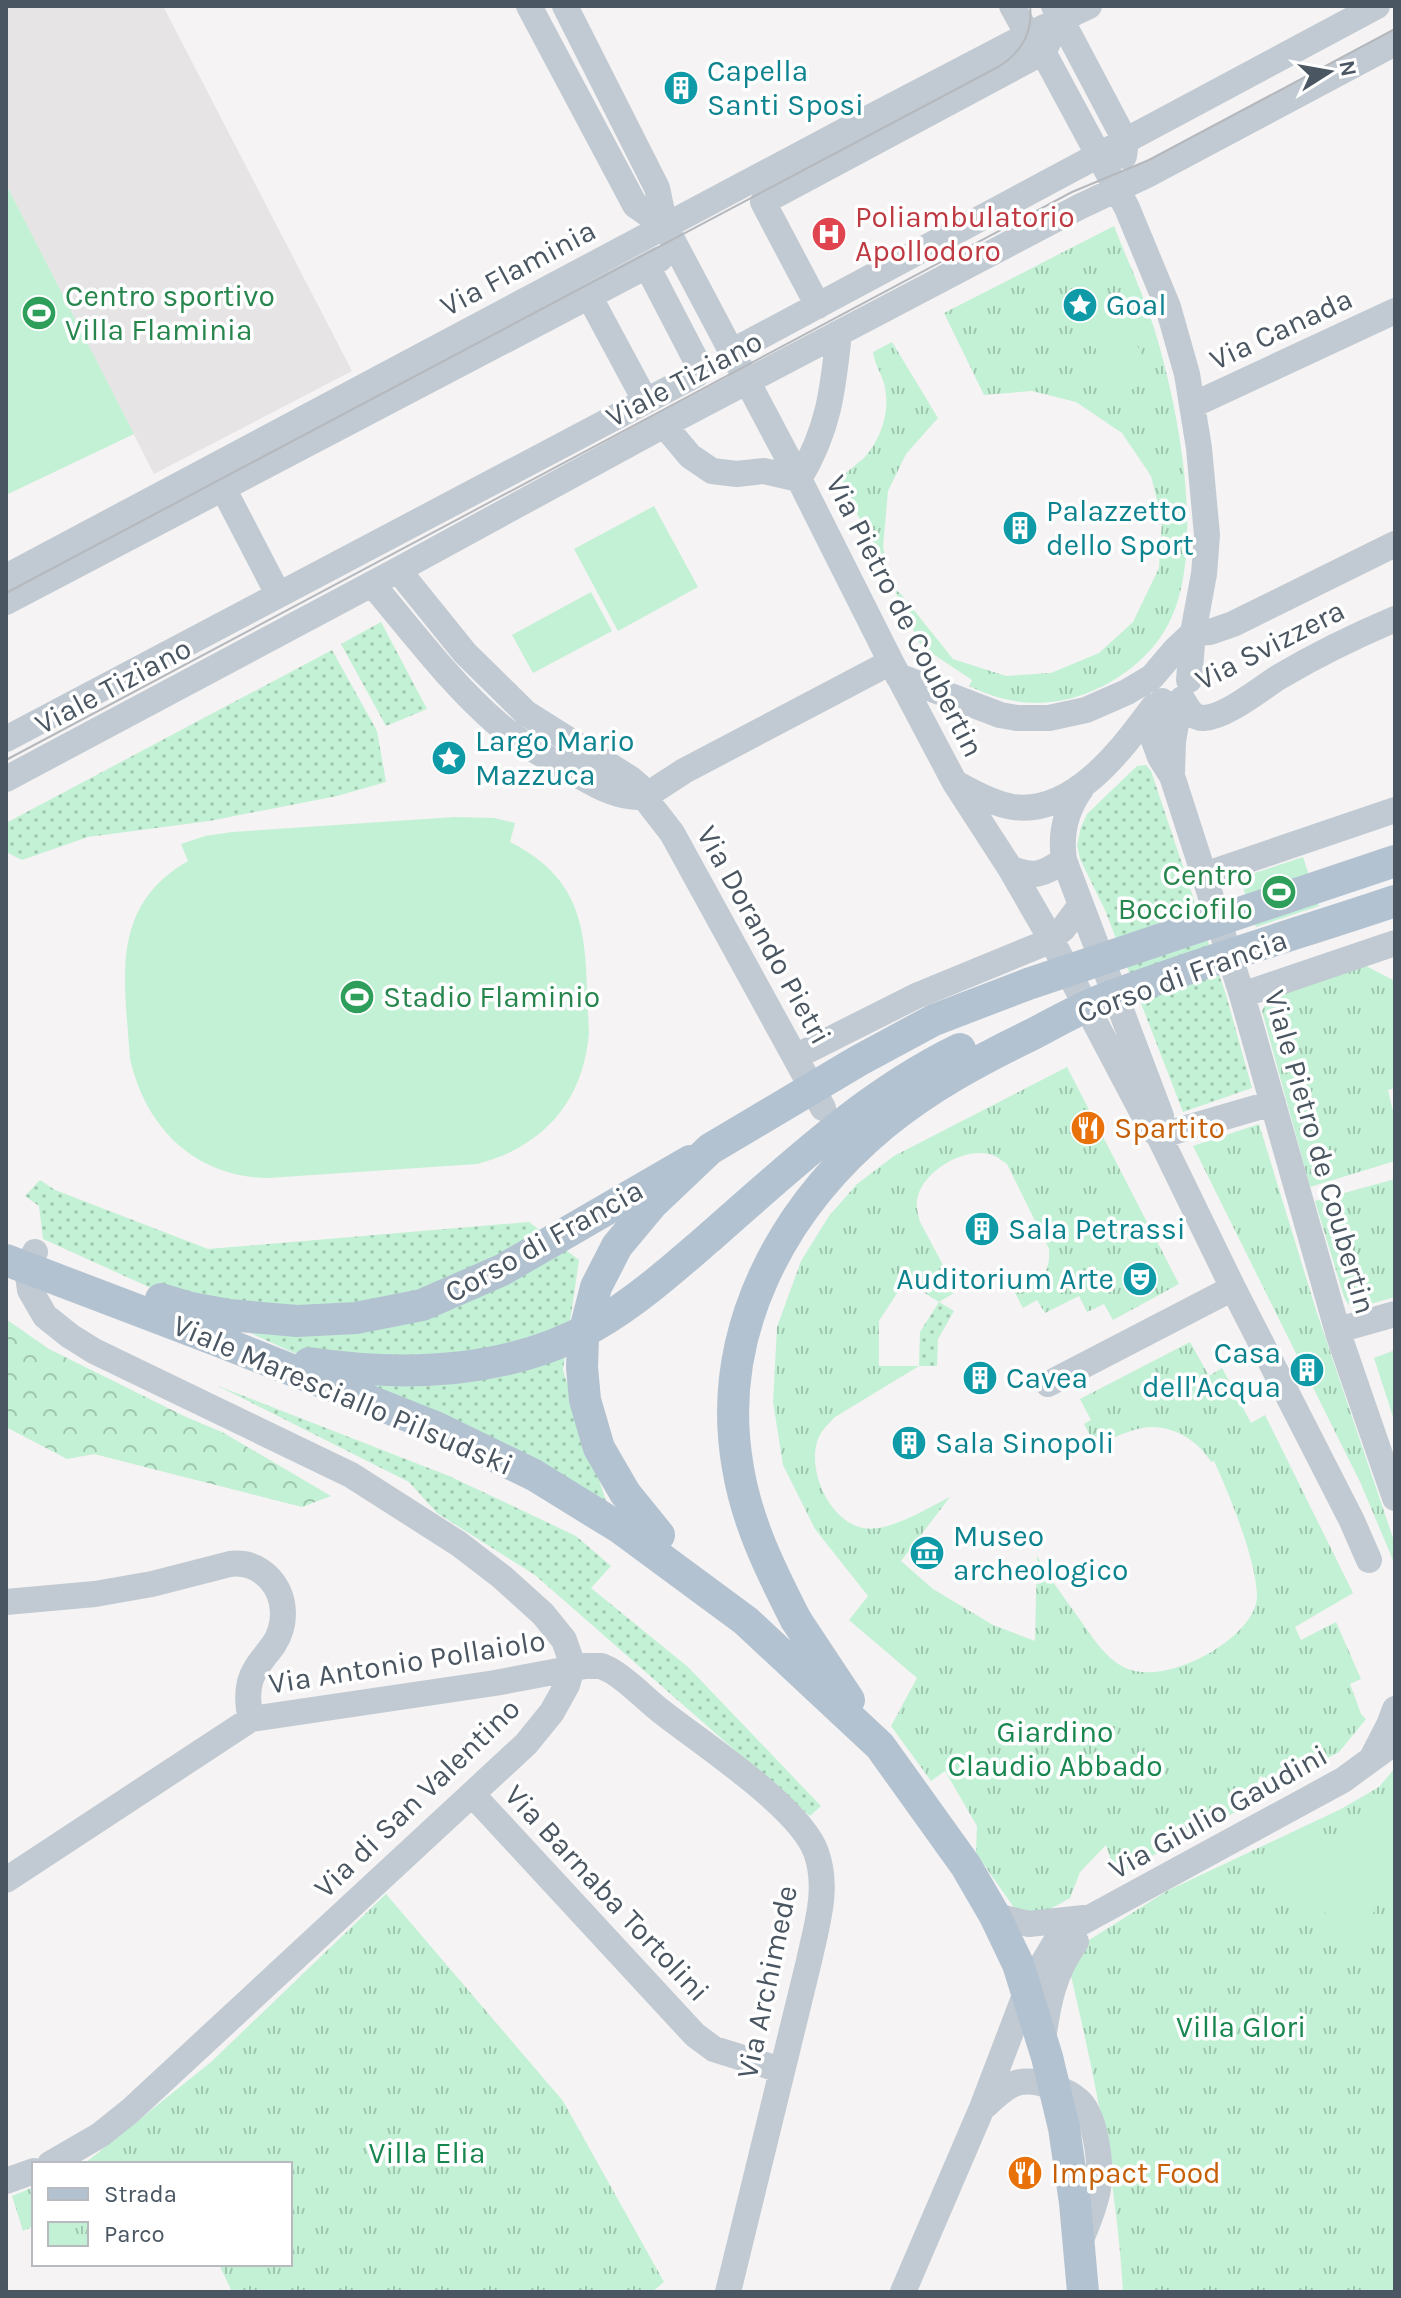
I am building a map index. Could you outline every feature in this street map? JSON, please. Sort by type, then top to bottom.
[{"type":"main road","name":"Corso di Francia","points":[[227,1329],[356,1318],[422,1305],[487,1278],[537,1251],[858,1061],[934,1020],[1028,984],[1395,861]]},
{"type":"main road","name":"Corso di Francia","points":[[880,1746],[796,1620],[750,1518],[738,1467],[735,1391],[740,1352],[747,1320],[781,1241],[809,1201],[853,1152],[886,1122],[983,1058],[1106,998],[1395,901]]},
{"type":"main road","points":[[227,1329],[295,1361],[384,1371],[448,1369],[509,1358],[555,1344],[604,1320],[670,1271],[827,1136],[904,1080],[948,1055],[995,1034],[1068,1006],[1106,998]]},
{"type":"main road","name":"Corso di Francia","points":[[710,1149],[652,1204],[617,1246],[596,1287],[583,1338],[582,1367],[585,1400],[599,1448],[625,1493],[659,1535],[746,1621]]},
{"type":"main road","name":"Viale Maresciallo Pilsudski","points":[[18,1256],[227,1329],[513,1464],[620,1528],[746,1621],[880,1746],[953,1847],[1012,1949],[1027,1990],[1054,2087],[1070,2165],[1083,2292]]},
{"type":"street","points":[[529,6],[635,205],[671,238]]},
{"type":"street","points":[[565,6],[657,188],[671,238]]},
{"type":"street","name":"Viale Pietro de Coubertin","points":[[1012,6],[1122,198],[1172,318],[1193,405],[1207,535],[1202,591],[1193,633],[1151,727],[1204,875],[1242,995],[1338,1330],[1395,1498]]},
{"type":"street","points":[[818,306],[763,202],[1035,44],[1058,13],[1089,6]]},
{"type":"street","name":"Viale Tiziano","points":[[731,352],[1377,6]]},
{"type":"street","points":[[1058,13],[1126,142],[1122,198]]},
{"type":"street","name":"Viale Tiziano","points":[[10,768],[372,584],[746,381],[1079,207],[1122,198],[1395,43]]},
{"type":"street","name":"Via Flaminia","points":[[6,577],[671,238],[1035,44]]},
{"type":"street","name":"Via Flaminia","points":[[6,602],[647,266],[671,238]]},
{"type":"street","name":"Via Pietro de Coubertin","points":[[671,238],[955,783],[1010,868]]},
{"type":"street","name":"Viale Tiziano","points":[[6,739],[696,374],[699,366],[647,266]]},
{"type":"street","points":[[589,296],[645,400]]},
{"type":"street","name":"Via Canada","points":[[1193,405],[1395,311]]},
{"type":"street","points":[[664,425],[690,456],[712,471],[737,474],[764,471],[799,479],[817,446],[827,417],[839,333]]},
{"type":"street","points":[[223,488],[278,594]]},
{"type":"street","points":[[1193,633],[1210,632],[1233,624],[1395,544]]},
{"type":"street","name":"Via Dorando Pietri","points":[[398,570],[465,653],[533,719],[636,782],[672,833],[823,1108]]},
{"type":"street","points":[[372,584],[439,663],[493,719],[522,742],[624,797],[644,797],[684,771],[894,669],[1000,715],[1035,719],[1086,710],[1127,692],[1170,689]]},
{"type":"street","name":"Via Svizzera","points":[[1170,689],[1196,717],[1210,717],[1313,659],[1395,619]]},
{"type":"street","name":"Via Pietro de Coubertin","points":[[955,783],[998,803],[1021,807],[1058,800],[1081,789],[1170,689]]},
{"type":"street","points":[[493,719],[512,700]]},
{"type":"street","points":[[1116,753],[1142,750],[1166,766]]},
{"type":"street","points":[[1081,789],[1066,816],[1064,860],[1161,1116],[1159,1136]]},
{"type":"street","points":[[1204,875],[1395,810]]},
{"type":"street","points":[[1010,868],[1039,874],[1064,860]]},
{"type":"street","points":[[1010,868],[1150,1127],[1159,1136],[1369,1560]]},
{"type":"street","points":[[795,1057],[916,996],[1051,939],[1080,906]]},
{"type":"street","points":[[1242,995],[1395,943]]},
{"type":"street","points":[[1102,1038],[1128,1027]]},
{"type":"street","points":[[1159,1136],[1273,1103]]},
{"type":"street","points":[[18,1256],[40,1309],[70,1336],[94,1351],[341,1469],[419,1518],[476,1557],[543,1614],[564,1640],[572,1668]]},
{"type":"street","points":[[1048,1384],[1233,1288]]},
{"type":"street","points":[[1338,1330],[1395,1314]]},
{"type":"street","points":[[6,1602],[118,1591],[230,1564],[242,1564],[253,1566],[274,1585],[283,1612],[275,1642],[259,1662],[250,1682],[248,1703],[251,1719],[6,1880]]},
{"type":"street","name":"Via Archimede","points":[[572,1668],[601,1666],[618,1675],[759,1788],[809,1837],[821,1870],[822,1897],[809,1961],[728,2292]]},
{"type":"street","name":"Via Antonio Pollaiolo","points":[[251,1719],[495,1683],[572,1668]]},
{"type":"street","name":"Via di San Valentino","points":[[54,2162],[91,2141],[130,2111],[535,1734],[557,1704],[572,1668]]},
{"type":"street","name":"Via Giulio Gaudini","points":[[1369,1762],[1395,1709]]},
{"type":"street","name":"Via Giulio Gaudini","points":[[903,2292],[982,2108],[1027,1990],[1055,1943],[1073,1927],[1343,1780],[1395,1742]]},
{"type":"street","name":"Via Barnaba Tortolini","points":[[472,1794],[690,2031],[714,2049],[781,2070]]},
{"type":"street","name":"Via Giulio Gaudini","points":[[995,1916],[1038,1924],[1096,1916]]},
{"type":"street","name":"Via Giulio Gaudini","points":[[1042,2043],[1050,1994],[1058,1969],[1096,1916]]},
{"type":"street","points":[[982,2108],[1007,2086],[1018,2081],[1038,2081],[1054,2087]]},
{"type":"street","points":[[6,2181],[32,2172]]},
{"type":"shaded area","points":[[6,6],[163,6],[352,371],[154,474],[6,184]]},
{"type":"green space","name":"Centro sportivo Villa Flaminia","points":[[6,184],[134,434],[6,495]]},
{"type":"green space","points":[[1114,226],[1154,328],[1180,438],[1187,523],[1185,563],[1178,600],[1165,630],[1153,647],[1112,681],[1086,694],[1053,702],[1003,699],[969,686],[972,680],[921,646],[894,589],[953,659],[1006,676],[1051,673],[1099,653],[1133,622],[1159,568],[1162,520],[1151,476],[1122,433],[1076,402],[1032,391],[984,395],[944,313]]},
{"type":"green space","points":[[1126,320],[1153,380],[1117,396],[1090,336]]},
{"type":"green space","points":[[892,342],[938,418],[906,454],[888,491],[883,547],[890,580],[840,479],[864,458],[879,434],[885,416],[886,397],[873,352]]},
{"type":"green space","points":[[654,506],[698,587],[618,631],[574,549]]},
{"type":"green space","points":[[591,592],[612,631],[533,673],[512,635]]},
{"type":"green space","points":[[381,622],[427,709],[386,726],[341,644]]},
{"type":"green space","points":[[332,650],[377,731],[386,782],[337,796],[209,821],[88,837],[22,860],[6,852],[6,823]]},
{"type":"green space","points":[[1146,765],[1151,771],[1226,995],[1252,1088],[1183,1112],[1077,845],[1087,814],[1137,766]]},
{"type":"green space","name":"Stadio Flaminio","points":[[455,817],[494,818],[515,823],[510,842],[538,859],[558,878],[580,922],[589,1032],[579,1079],[556,1117],[541,1133],[522,1146],[477,1164],[268,1178],[218,1169],[178,1144],[161,1127],[148,1107],[130,1059],[125,974],[133,923],[144,900],[162,880],[188,861],[181,844],[232,832]]},
{"type":"green space","name":"Centro Bocciofilo","points":[[1303,857],[1319,906],[1256,927],[1240,878]]},
{"type":"green space","points":[[1364,965],[1395,981],[1395,1088],[1388,1090],[1395,1120],[1395,1161],[1310,1187],[1262,1011],[1268,999]]},
{"type":"green space","name":"Giardino Claudio Abbado","points":[[1067,1067],[1179,1284],[1113,1320],[1104,1304],[1087,1312],[1079,1296],[1045,1313],[1037,1300],[1023,1308],[1014,1291],[1041,1277],[1048,1266],[1049,1249],[1007,1164],[997,1157],[974,1153],[950,1161],[922,1186],[917,1206],[920,1222],[957,1291],[939,1302],[905,1281],[879,1321],[879,1366],[919,1366],[835,1417],[824,1429],[815,1454],[824,1494],[851,1524],[873,1529],[908,1518],[950,1497],[901,1561],[933,1589],[993,1625],[1035,1641],[1037,1556],[1088,1631],[1117,1663],[1141,1672],[1157,1672],[1193,1662],[1238,1631],[1250,1618],[1257,1594],[1247,1545],[1214,1461],[1211,1462],[1186,1437],[1161,1428],[1138,1429],[1095,1445],[1084,1424],[1091,1420],[1080,1399],[1190,1342],[1209,1376],[1222,1368],[1251,1423],[1265,1415],[1353,1593],[1295,1627],[1301,1640],[1336,1622],[1361,1679],[1350,1684],[1361,1714],[1366,1719],[1339,1752],[1280,1783],[1260,1776],[1253,1796],[1258,1800],[1116,1875],[1106,1845],[1080,1872],[1070,1898],[1045,1912],[1017,1912],[976,1853],[977,1826],[945,1771],[931,1781],[891,1726],[917,1678],[849,1620],[868,1596],[815,1529],[783,1465],[773,1402],[777,1327],[801,1261],[829,1216],[857,1184],[894,1156]]},
{"type":"green space","points":[[1259,1124],[1316,1310],[1395,1544],[1395,1565],[1361,1484],[1193,1146]]},
{"type":"green space","points":[[1395,1179],[1395,1297],[1356,1308],[1348,1304],[1344,1297],[1315,1201]]},
{"type":"green space","points":[[40,1180],[55,1190],[208,1249],[529,1222],[579,1260],[563,1370],[607,1504],[385,1394],[43,1239],[39,1206],[25,1196]]},
{"type":"green space","points":[[939,1302],[954,1311],[938,1339],[937,1366],[919,1366],[920,1332]]},
{"type":"green space","points":[[6,1319],[49,1349],[222,1432],[331,1496],[302,1507],[94,1454],[67,1459],[6,1427]]},
{"type":"green space","points":[[1395,1350],[1395,1423],[1374,1358]]},
{"type":"green space","points":[[218,1386],[449,1476],[576,1536],[611,1566],[591,1588],[688,1667],[821,1806],[810,1816],[535,1575],[437,1513],[409,1482]]},
{"type":"green space","name":"Villa Glori","points":[[1395,1768],[1395,2292],[1123,2292],[1116,2210],[1103,2128],[1069,1967],[1086,1942],[1167,1891],[1341,1809],[1379,1787]]},
{"type":"green space","points":[[1395,1769],[1395,1871],[1352,1953],[1323,1910],[1264,1886],[1270,1854],[1295,1835],[1334,1845],[1388,1818],[1390,1776]]},
{"type":"green space","name":"Villa Elia","points":[[386,1894],[563,2101],[664,2282],[652,2292],[232,2292],[220,2266],[292,2266],[292,2162],[86,2162],[211,2062]]},
{"type":"green space","points":[[32,2188],[32,2227],[23,2231],[12,2196]]},
{"type":"tram line","points":[[6,593],[998,67],[1024,41],[1030,25],[1030,6]]},
{"type":"tram line","points":[[6,760],[1072,192],[1149,160],[1395,29]]},
{"type":"place","name":"Capella Santi Sposi","points":[[681,88]]},
{"type":"place","name":"Poliambulatorio Apollodoro","points":[[829,234]]},
{"type":"place","name":"Goal","points":[[1080,305]]},
{"type":"place","name":"Centro sportivo Villa Flaminia","points":[[39,313]]},
{"type":"place","name":"Palazzetto dello Sport","points":[[1020,528]]},
{"type":"place","name":"Largo Mario Mazzuca","points":[[449,758]]},
{"type":"place","name":"Centro Bocciofilo","points":[[1279,892]]},
{"type":"place","name":"Stadio Flaminio","points":[[357,997]]},
{"type":"place","name":"Spartito","points":[[1088,1128]]},
{"type":"place","name":"Sala Petrassi","points":[[982,1229]]},
{"type":"place","name":"Auditorium Arte","points":[[1140,1279]]},
{"type":"place","name":"Casa dell'Acqua","points":[[1307,1370]]},
{"type":"place","name":"Cavea","points":[[980,1378]]},
{"type":"place","name":"Sala Sinopoli","points":[[909,1443]]},
{"type":"place","name":"Museo archeologico","points":[[927,1553]]},
{"type":"place","name":"Impact Food","points":[[1025,2173]]}]
